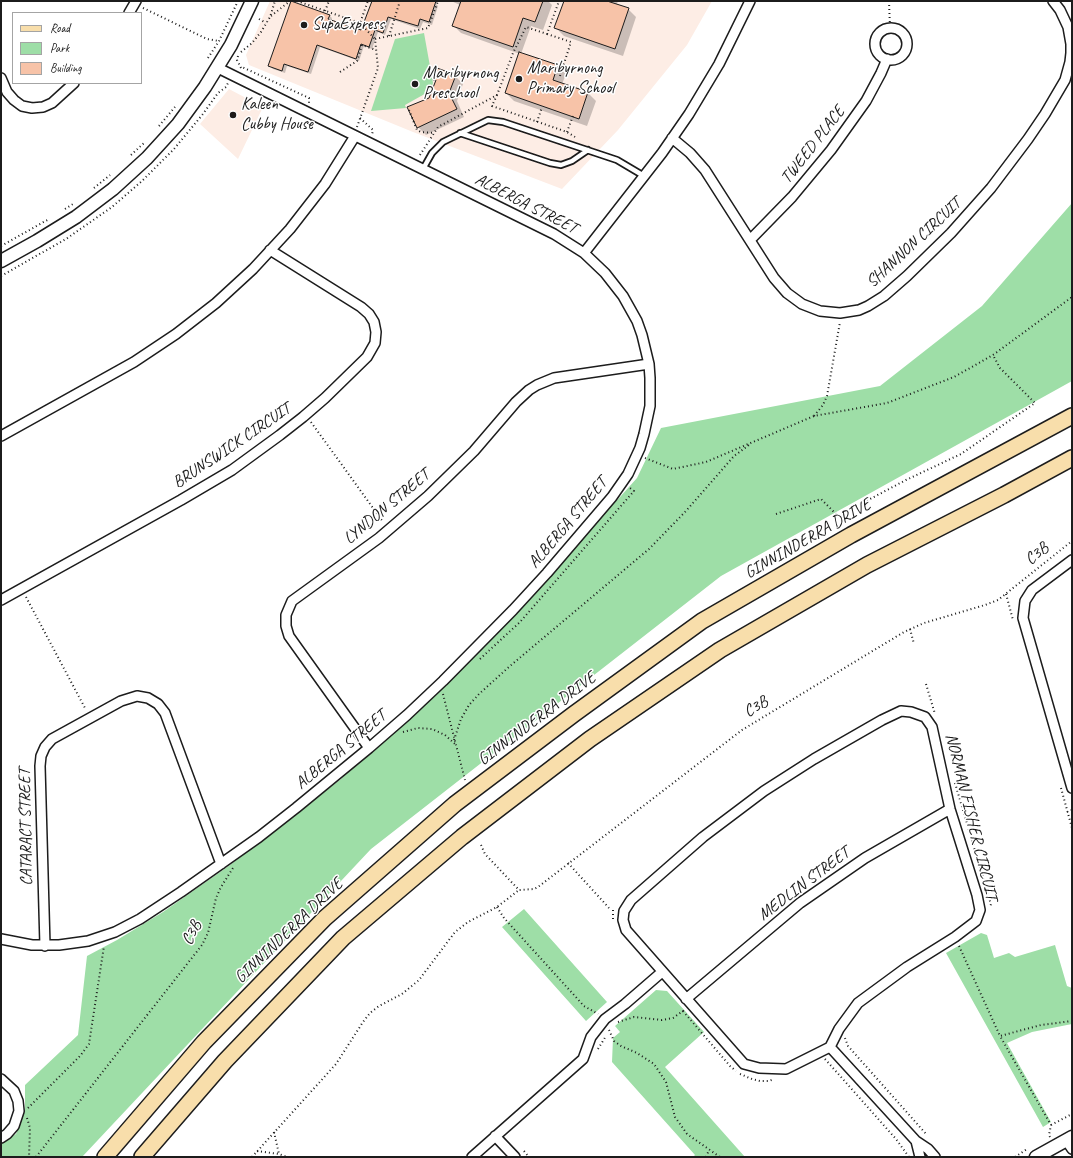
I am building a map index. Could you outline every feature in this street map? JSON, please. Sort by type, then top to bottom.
[{"type":"main road","name":"GINNINDERRA DRIVE","points":[[105,1157],[204,1042],[326,918],[467,795],[574,714],[702,621],[851,535],[1072,416]]},
{"type":"main road","points":[[142,1157],[225,1061],[343,938],[462,837],[590,739],[720,650],[867,565],[1004,495],[1072,458]]},
{"type":"street","points":[[1,261],[76,217],[101,199],[147,158],[178,124],[197,100],[218,68],[236,49],[252,1]]},
{"type":"street","points":[[584,253],[644,176],[697,102],[719,64],[750,1]]},
{"type":"street","name":"SHANNON CIRCUIT","points":[[672,138],[690,153],[705,170],[777,282],[790,296],[811,308],[825,312],[840,313],[859,310],[876,301],[913,271],[972,211],[1028,139],[1061,88],[1070,62],[1071,44],[1068,27],[1060,10],[1053,1]]},
{"type":"street","points":[[130,12],[135,2]]},
{"type":"street","points":[[890,28],[902,31],[906,38],[907,45],[905,52],[899,58],[892,60],[882,57],[877,51],[876,41],[880,32],[890,28]]},
{"type":"street","name":"TWEED PLACE","points":[[750,240],[792,197],[831,150],[866,101],[887,59]]},
{"type":"street","name":"ALBERGA STREET","points":[[1,939],[45,946],[74,944],[115,932],[140,919],[221,864],[296,808],[369,748],[443,681],[513,610],[576,541],[621,486],[637,456],[644,434],[650,406],[650,385],[649,364],[642,335],[623,296],[605,273],[584,253],[554,234],[423,169],[358,133],[218,68]]},
{"type":"street","points":[[1,78],[7,92],[14,100],[22,106],[32,108],[43,107],[52,103],[73,84]]},
{"type":"street","points":[[1,436],[112,375],[160,345],[216,303],[270,250],[312,201],[358,133]]},
{"type":"street","name":"BRUNSWICK CIRCUIT","points":[[1,600],[207,485],[256,453],[306,414],[368,357],[375,343],[376,327],[369,314],[361,307],[270,250]]},
{"type":"street","name":"LYNDON STREET","points":[[369,748],[287,631],[285,620],[290,606],[296,597],[353,558],[389,530],[451,474],[522,396],[533,388],[554,378],[649,364]]},
{"type":"street","points":[[1072,560],[1032,590],[1025,601],[1023,618],[1069,767],[1072,788]]},
{"type":"street","name":"CATARACT STREET","points":[[45,946],[40,761],[43,751],[52,739],[121,700],[137,696],[148,698],[162,708],[221,864]]},
{"type":"street","name":"NORMAN FISHER CIRCUIT","points":[[901,711],[911,712],[925,717],[932,727],[950,809],[977,895],[980,910],[976,921],[955,937],[907,967],[858,1003],[839,1029],[830,1047],[786,1069],[759,1068],[744,1064],[626,930],[623,920],[624,911],[631,900],[703,837],[764,791],[814,759],[882,720],[901,711]]},
{"type":"street","name":"MEDLIN STREET","points":[[686,999],[800,903],[865,858],[950,809]]},
{"type":"street","points":[[472,1157],[583,1059],[591,1037],[605,1019],[662,972]]},
{"type":"street","points":[[830,1047],[916,1141],[928,1149],[935,1157]]},
{"type":"street","points":[[1,1079],[14,1091],[22,1111],[14,1126],[1,1138]]},
{"type":"street","points":[[496,1136],[515,1157]]},
{"type":"street","points":[[916,1141],[920,1157]]},
{"type":"street","points":[[1036,1157],[1055,1146],[1070,1142]]},
{"type":"lane","points":[[423,169],[432,153],[443,142],[488,120],[503,122],[617,160],[644,176]]},
{"type":"lane","points":[[460,133],[550,163],[561,164],[572,161],[588,150]]},
{"type":"path","points":[[208,59],[219,41],[238,1]]},
{"type":"path","points":[[135,2],[140,6],[207,39],[219,41],[236,49],[252,43],[270,17],[275,1]]},
{"type":"path","points":[[270,17],[290,1]]},
{"type":"path","points":[[297,1],[360,23],[375,39],[378,68],[356,128],[358,133]]},
{"type":"path","points":[[325,11],[329,1]]},
{"type":"path","points":[[360,23],[368,1]]},
{"type":"path","points":[[389,37],[400,1]]},
{"type":"path","points":[[375,39],[428,28],[438,1]]},
{"type":"path","points":[[547,34],[559,1]]},
{"type":"path","points":[[889,1],[890,28]]},
{"type":"path","points":[[259,19],[266,23]]},
{"type":"path","points":[[560,76],[571,42],[526,27],[513,54],[492,106],[567,132],[578,139]]},
{"type":"path","points":[[340,72],[357,61],[362,45],[376,50]]},
{"type":"path","points":[[236,49],[237,60],[241,68],[242,67],[309,98],[309,103]]},
{"type":"path","points":[[1,276],[66,239],[112,207],[142,181],[174,149],[218,93],[226,87],[228,83],[232,84]]},
{"type":"path","points":[[417,156],[420,155],[434,132],[446,122],[497,96]]},
{"type":"path","points":[[159,127],[176,106]]},
{"type":"path","points":[[537,122],[542,107]]},
{"type":"path","points":[[408,110],[417,130],[421,132],[434,132]]},
{"type":"path","points":[[567,132],[573,116]]},
{"type":"path","points":[[367,133],[372,136]]},
{"type":"path","points":[[131,156],[148,138]]},
{"type":"path","points":[[420,155],[429,159]]},
{"type":"path","points":[[92,190],[113,173]]},
{"type":"path","points":[[63,211],[75,202]]},
{"type":"path","points":[[1,246],[50,218]]},
{"type":"path","points":[[637,456],[673,469],[706,462],[814,416],[887,403],[954,377],[993,355],[1072,297]]},
{"type":"path","points":[[814,416],[823,405],[827,396],[841,320],[840,313]]},
{"type":"path","points":[[776,514],[821,499],[838,516],[906,480],[961,454],[1034,403],[1000,368],[993,355]]},
{"type":"path","points":[[306,414],[389,530]]},
{"type":"path","points":[[454,740],[461,719],[469,705],[479,694],[649,549],[686,511],[734,456],[752,443]]},
{"type":"path","name":"C3B","points":[[519,890],[534,889],[538,887],[742,730],[910,629],[924,623],[998,600],[1072,541]]},
{"type":"path","points":[[22,589],[90,718]]},
{"type":"path","points":[[910,629],[914,644]]},
{"type":"path","points":[[443,681],[442,694],[465,780]]},
{"type":"path","points":[[926,684],[935,714]]},
{"type":"path","points":[[397,735],[411,729],[425,728],[445,735],[456,745]]},
{"type":"path","points":[[955,783],[984,881]]},
{"type":"path","points":[[1067,812],[1072,810]]},
{"type":"path","points":[[252,1157],[336,1064],[370,1013],[384,1003],[402,994],[419,980],[455,932],[468,922],[497,907],[519,890],[485,854],[481,844]]},
{"type":"path","points":[[568,863],[609,908]]},
{"type":"path","name":"C3B","points":[[36,1157],[202,945],[208,933],[216,898],[227,876],[234,867]]},
{"type":"path","points":[[986,889],[991,904],[989,912]]},
{"type":"path","points":[[497,907],[504,918],[584,1006],[605,1019],[614,1041],[654,1064],[666,1082],[675,1117],[687,1134],[720,1157]]},
{"type":"path","points":[[29,1157],[30,1128],[22,1111],[71,1066],[89,1044],[103,953],[104,944],[102,937]]},
{"type":"path","points":[[958,944],[1000,1036],[1051,1125],[1049,1135],[1055,1146]]},
{"type":"path","points":[[683,1011],[730,1066],[737,1072],[748,1078],[760,1081],[769,1081],[776,1078]]},
{"type":"path","points":[[1000,1036],[1041,1025],[1072,1020]]},
{"type":"path","points":[[846,1034],[848,1046],[928,1136]]},
{"type":"path","points":[[824,1058],[896,1139],[909,1157]]},
{"type":"path","points":[[1051,1125],[1072,1114]]},
{"type":"path","points":[[274,1132],[278,1154]]},
{"type":"path","points":[[706,1157],[709,1150]]},
{"type":"path","points":[[256,1151],[278,1154],[287,1157]]},
{"type":"shaded area","name":"Maribyrnong Primary School","points":[[270,1],[712,1],[687,45],[618,130],[562,189],[413,132],[249,65],[246,55]]},
{"type":"shaded area","name":"Kaleen Cubby House","points":[[229,89],[263,107],[238,159],[200,124]]},
{"type":"green space","name":"Maribyrnong Preschool","points":[[424,33],[433,83],[430,91],[405,105],[406,108],[371,111],[395,39]]},
{"type":"green space","points":[[1072,203],[1072,381],[721,576],[371,849],[82,1157],[1,1157],[1,1143],[16,1134],[25,1111],[25,1085],[78,1035],[87,956],[163,912],[230,865],[341,779],[620,497],[637,478],[661,428],[880,386],[982,306]]},
{"type":"green space","points":[[524,909],[607,1002],[586,1021],[502,927]]},
{"type":"green space","points":[[981,933],[987,935],[994,958],[1009,953],[1015,957],[1055,945],[1067,986],[1072,988],[1072,1024],[1032,1032],[1007,1043],[1051,1122],[1043,1127],[946,953]]},
{"type":"green space","points":[[656,990],[667,991],[704,1032],[665,1067],[745,1157],[693,1157],[695,1155],[612,1062],[613,1038],[620,1032],[615,1026]]},
{"type":"building","points":[[291,1],[330,15],[328,19],[361,30],[372,1],[436,1],[429,22],[420,19],[418,26],[388,17],[383,33],[375,30],[369,47],[361,44],[356,59],[317,45],[308,72],[284,64],[282,71],[268,66]]},
{"type":"building","points":[[461,1],[543,1],[535,22],[523,18],[513,47],[452,26]]},
{"type":"building","points":[[564,1],[607,1],[629,8],[615,49],[554,28]]},
{"type":"building","points":[[519,52],[558,65],[553,80],[588,92],[579,119],[505,93]]},
{"type":"building","points":[[437,68],[456,75],[449,93],[457,109],[417,128],[407,107],[429,98],[436,80],[433,80]]},
{"type":"place","name":"SupaExpress","points":[[304,25]]},
{"type":"place","name":"Maribyrnong Primary School","points":[[519,79]]},
{"type":"place","name":"Maribyrnong Preschool","points":[[415,84]]},
{"type":"place","name":"Kaleen Cubby House","points":[[233,115]]}]
